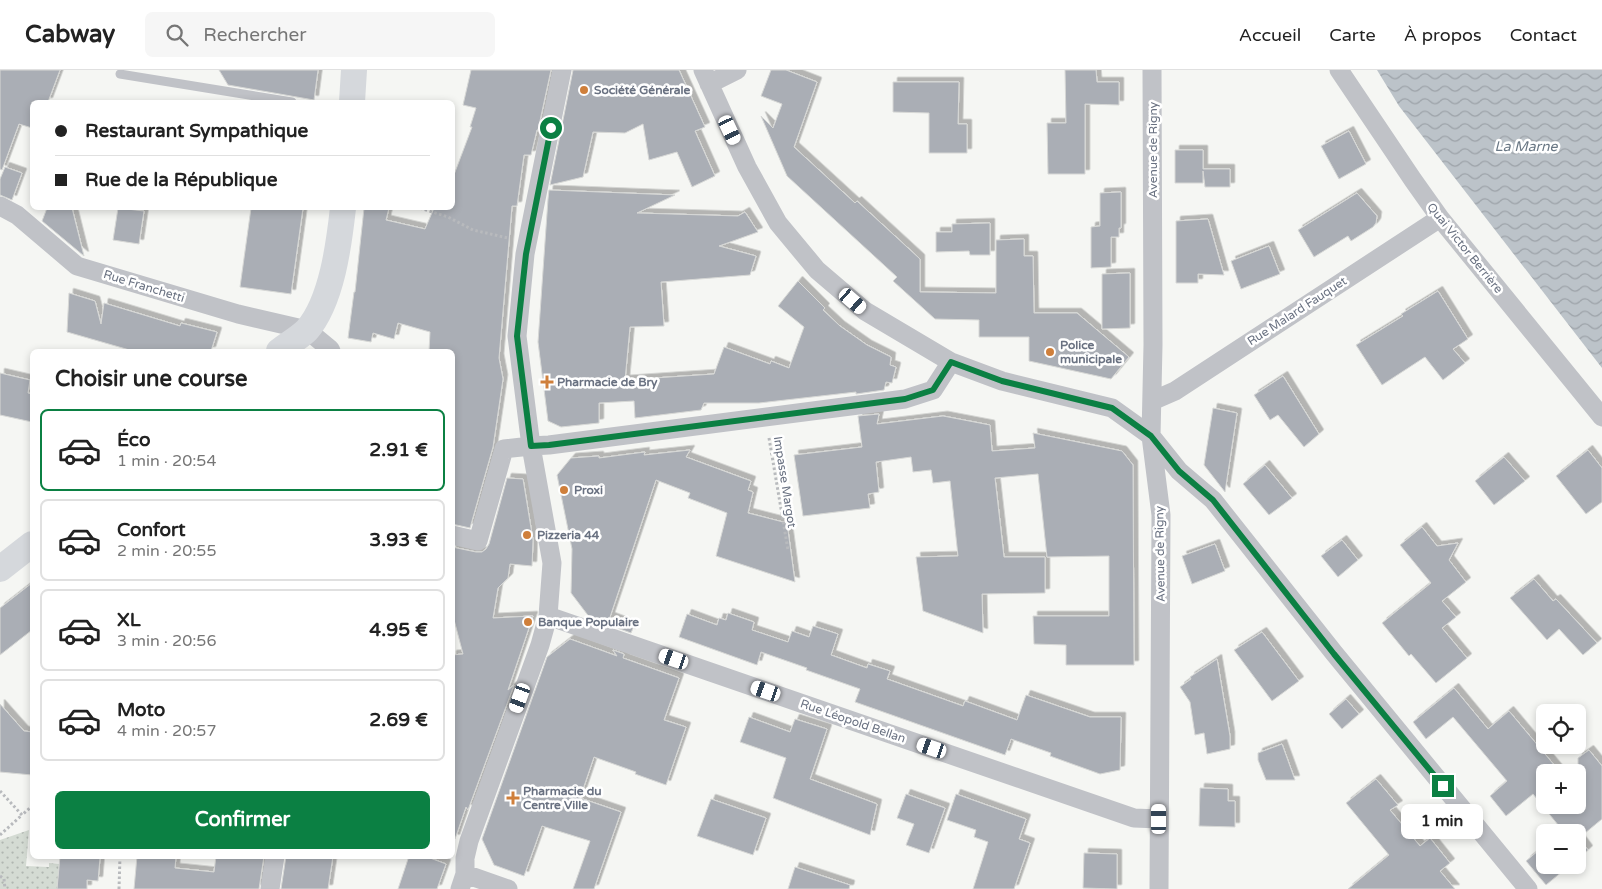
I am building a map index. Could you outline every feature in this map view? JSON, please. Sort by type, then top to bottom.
[{"type":"main road","points":[[352,100],[354,70]]},
{"type":"main road","points":[[282,349],[306,330],[322,306],[337,255],[343,210]]},
{"type":"main road","points":[[0,569],[30,546]]},
{"type":"street","points":[[508,889],[465,884],[465,858],[468,841],[540,645],[548,616],[552,564],[531,446],[517,336],[528,243],[562,70]]},
{"type":"street","points":[[737,70],[706,77],[747,167],[778,223],[817,270],[865,311],[951,362],[1002,381],[1112,408],[1151,436],[1179,471],[1213,500],[1334,654],[1528,889]]},
{"type":"street","name":"Avenue de Rigny","points":[[1152,70],[1153,345],[1151,436],[1161,515],[1159,889]]},
{"type":"street","name":"Quai Victor Berrière","points":[[1339,70],[1412,180],[1440,218],[1602,417]]},
{"type":"street","name":"Rue Franchetti","points":[[0,206],[17,215],[77,266],[238,314],[306,330]]},
{"type":"street","name":"Rue Malard Fauquet","points":[[1152,401],[1175,391],[1440,218]]},
{"type":"street","points":[[306,330],[330,349]]},
{"type":"street","points":[[455,536],[478,541],[504,449],[549,445],[905,399],[933,390],[951,362]]},
{"type":"street","name":"Rue Léopold Bellan","points":[[548,616],[1134,818],[1159,819]]},
{"type":"street","points":[[270,889],[274,859]]},
{"type":"lane","points":[[120,74],[280,100]]},
{"type":"path","points":[[426,210],[448,217],[473,230],[528,243]]},
{"type":"path","name":"Impasse Margot","points":[[766,417],[788,550]]},
{"type":"path","points":[[0,791],[22,815]]},
{"type":"path","points":[[0,835],[30,808]]},
{"type":"path","points":[[119,889],[120,859]]},
{"type":"path","points":[[0,876],[4,879],[5,889]]},
{"type":"shaded area","points":[[29,830],[26,866],[49,867],[49,863],[59,864],[57,889],[0,889],[0,840]]},
{"type":"water","name":"La Marne","points":[[1377,70],[1602,70],[1602,368],[1399,106]]},
{"type":"building","points":[[0,70],[60,70],[49,100],[30,100],[30,127],[19,124],[2,170],[0,169]]},
{"type":"building","points":[[219,70],[318,70],[314,100],[228,85]]},
{"type":"building","points":[[471,70],[551,70],[531,155],[524,155],[517,206],[512,206],[499,358],[503,379],[493,447],[470,528],[455,525],[455,349],[429,349],[430,332],[398,323],[394,339],[373,333],[371,342],[348,338],[364,210],[388,210],[386,220],[425,229],[433,210],[455,210],[455,172],[472,127],[470,127],[476,108],[463,105]]},
{"type":"building","points":[[573,70],[679,70],[705,127],[695,131],[715,176],[692,187],[677,152],[649,160],[643,124],[625,133],[593,132],[583,177],[550,185]]},
{"type":"building","points":[[771,70],[786,70],[817,82],[794,147],[920,259],[920,292],[996,293],[996,240],[1024,239],[1024,256],[1033,256],[1034,313],[1077,313],[1129,357],[1111,379],[1029,361],[1029,337],[979,337],[979,320],[935,319],[893,281],[897,277],[787,176],[761,116],[773,128],[782,104],[761,96]]},
{"type":"building","points":[[1065,70],[1096,70],[1097,82],[1119,82],[1119,105],[1085,104],[1085,174],[1048,174],[1047,123],[1066,123]]},
{"type":"building","points":[[893,82],[959,82],[958,124],[967,124],[967,153],[929,153],[929,113],[893,112]]},
{"type":"building","points":[[1349,131],[1366,164],[1339,179],[1321,146]]},
{"type":"building","points":[[1175,150],[1203,150],[1203,169],[1230,169],[1230,187],[1205,187],[1203,171],[1203,183],[1175,183]]},
{"type":"building","points":[[5,167],[22,173],[12,200],[0,195],[0,179]]},
{"type":"building","points":[[549,190],[675,195],[637,213],[738,216],[745,212],[758,232],[719,246],[756,256],[750,275],[661,282],[664,326],[630,327],[625,380],[714,374],[724,347],[770,364],[771,361],[789,368],[804,327],[778,306],[798,281],[825,308],[823,310],[840,326],[867,345],[891,357],[890,365],[896,367],[892,383],[886,382],[884,390],[856,394],[856,392],[759,403],[704,403],[701,410],[635,418],[634,401],[599,403],[599,423],[561,427],[548,421],[538,342]]},
{"type":"building","points":[[1121,192],[1121,228],[1119,228],[1119,237],[1111,237],[1111,267],[1091,268],[1091,227],[1100,226],[1100,193]]},
{"type":"building","points":[[1357,193],[1377,216],[1376,223],[1351,241],[1348,236],[1314,257],[1298,230]]},
{"type":"building","points":[[46,210],[72,210],[84,256],[42,221]]},
{"type":"building","points":[[118,210],[144,211],[139,244],[113,240]]},
{"type":"building","points":[[251,210],[303,210],[291,294],[240,287]]},
{"type":"building","points":[[1208,219],[1224,275],[1198,274],[1198,283],[1176,283],[1176,221]]},
{"type":"building","points":[[990,223],[990,255],[970,255],[969,251],[936,252],[936,232],[952,232],[952,224]]},
{"type":"building","points":[[1269,246],[1280,274],[1241,289],[1231,261]]},
{"type":"building","points":[[1130,273],[1130,328],[1102,329],[1102,274]]},
{"type":"building","points":[[1438,291],[1468,339],[1453,349],[1465,363],[1443,380],[1425,357],[1382,385],[1356,345],[1403,316],[1401,314]]},
{"type":"building","points":[[69,293],[95,301],[101,324],[104,303],[180,326],[181,323],[217,332],[212,349],[126,349],[67,332]]},
{"type":"building","points":[[0,373],[30,380],[28,393],[30,394],[30,422],[0,415]]},
{"type":"building","points":[[1283,376],[1319,434],[1304,447],[1278,415],[1270,420],[1254,395]]},
{"type":"building","points":[[1213,408],[1237,413],[1225,492],[1204,465]]},
{"type":"building","points":[[879,414],[877,424],[943,416],[990,425],[992,451],[1035,448],[1033,433],[1122,451],[1133,465],[1134,665],[1066,665],[1066,645],[1034,644],[1033,616],[1109,616],[1109,556],[1047,557],[1038,474],[995,478],[1004,557],[1045,557],[1045,593],[982,594],[983,633],[923,611],[916,557],[958,556],[950,481],[933,483],[931,470],[913,472],[911,457],[876,462],[879,492],[868,494],[870,508],[803,516],[794,455],[862,447],[858,416]]},
{"type":"building","points":[[690,450],[686,457],[751,481],[748,490],[753,492],[748,513],[787,523],[795,582],[716,556],[727,513],[688,498],[690,493],[656,480],[610,617],[634,626],[631,633],[590,618],[571,593],[572,549],[557,475],[571,458],[599,456],[599,458],[645,452],[644,455]]},
{"type":"building","points":[[1588,450],[1602,468],[1602,502],[1586,514],[1556,476]]},
{"type":"building","points":[[1504,457],[1525,481],[1494,505],[1475,481]]},
{"type":"building","points":[[1265,465],[1292,498],[1269,515],[1243,484]]},
{"type":"building","points":[[507,478],[523,479],[533,540],[532,566],[510,564],[508,578],[498,588],[493,618],[533,616],[508,690],[514,685],[468,810],[466,807],[455,839],[455,655],[463,654],[455,623],[455,548],[482,552],[489,544]]},
{"type":"building","points":[[1422,527],[1437,546],[1458,543],[1449,560],[1466,582],[1442,601],[1456,617],[1442,628],[1467,658],[1436,683],[1411,654],[1409,656],[1382,623],[1431,583],[1400,545]]},
{"type":"building","points":[[1342,540],[1358,560],[1338,577],[1321,556]]},
{"type":"building","points":[[1215,544],[1225,571],[1192,584],[1182,556]]},
{"type":"building","points":[[1534,579],[1553,601],[1556,599],[1597,643],[1583,655],[1559,629],[1547,640],[1510,598]]},
{"type":"building","points":[[30,585],[30,632],[0,655],[0,608]]},
{"type":"building","points":[[728,613],[754,622],[752,630],[788,642],[792,631],[809,637],[813,626],[838,634],[831,655],[867,668],[868,664],[890,671],[887,679],[963,706],[965,701],[1017,720],[1026,695],[1090,717],[1121,717],[1120,770],[1100,774],[1050,756],[1051,753],[1011,739],[1005,755],[855,702],[860,689],[806,670],[807,668],[761,652],[757,665],[679,637],[687,614],[717,625],[719,618],[726,620]]},
{"type":"building","points":[[1262,632],[1299,681],[1272,701],[1234,650]]},
{"type":"building","points":[[570,639],[617,656],[613,650],[624,654],[623,658],[679,678],[664,720],[686,727],[666,785],[594,757],[580,798],[621,812],[594,889],[573,889],[590,841],[542,826],[524,876],[494,865],[482,839],[547,657]]},
{"type":"building","points":[[1217,659],[1230,736],[1230,749],[1207,754],[1204,733],[1195,735],[1190,702],[1180,687],[1191,679],[1190,677]]},
{"type":"building","points":[[1454,688],[1488,729],[1509,711],[1536,743],[1536,754],[1545,754],[1553,764],[1536,764],[1536,798],[1533,794],[1506,816],[1490,796],[1507,781],[1453,717],[1426,739],[1413,722]]},
{"type":"building","points":[[1346,699],[1359,714],[1342,729],[1329,714]]},
{"type":"building","points":[[0,704],[24,731],[30,732],[30,775],[0,772]]},
{"type":"building","points":[[749,717],[790,732],[795,719],[827,729],[810,779],[877,804],[870,835],[773,798],[786,758],[740,742]]},
{"type":"building","points":[[1282,744],[1295,780],[1266,780],[1258,760],[1258,753]]},
{"type":"building","points":[[1589,750],[1602,766],[1602,819],[1586,832],[1586,824],[1557,824],[1549,814],[1586,814],[1586,764],[1578,764],[1578,758]]},
{"type":"building","points":[[1376,779],[1398,805],[1390,810],[1420,846],[1430,838],[1450,863],[1440,871],[1455,889],[1348,889],[1389,855],[1346,803]]},
{"type":"building","points":[[1200,788],[1228,789],[1228,801],[1235,801],[1235,827],[1199,826]]},
{"type":"building","points":[[906,794],[945,808],[929,853],[906,845],[914,824],[897,818]]},
{"type":"building","points":[[956,794],[1026,819],[1019,839],[1030,843],[1014,889],[973,889],[988,842],[974,837],[976,830],[947,820]]},
{"type":"building","points":[[711,799],[766,818],[753,855],[697,836]]},
{"type":"building","points":[[1084,853],[1117,854],[1117,889],[1083,888]]},
{"type":"building","points":[[1536,853],[1536,873],[1526,861]]},
{"type":"building","points":[[60,859],[100,859],[98,881],[87,880],[87,889],[57,889]]},
{"type":"building","points":[[137,859],[176,859],[175,868],[214,872],[216,859],[264,859],[259,889],[134,889]]},
{"type":"building","points":[[286,859],[333,859],[328,889],[281,889]]},
{"type":"building","points":[[408,859],[433,859],[446,864],[437,889],[398,889]]},
{"type":"building","points":[[795,867],[850,885],[849,889],[788,889]]},
{"type":"building","points":[[1537,874],[1559,874],[1546,885]]},
{"type":"place","name":"Société Générale","points":[[584,90]]},
{"type":"place","name":"Police municipale","points":[[1050,352]]},
{"type":"place","name":"Pharmacie de Bry","points":[[547,382]]},
{"type":"place","name":"Proxi","points":[[564,490]]},
{"type":"place","name":"Pizzeria 44","points":[[527,535]]},
{"type":"place","name":"Banque Populaire","points":[[528,622]]},
{"type":"place","name":"Pharmacie du Centre Ville","points":[[513,798]]},
{"type":"route","points":[[551,128],[526,254],[517,336],[531,446],[905,399],[933,390],[951,362],[1002,381],[1112,408],[1151,436],[1179,471],[1213,500],[1334,654],[1443,786]]}]
